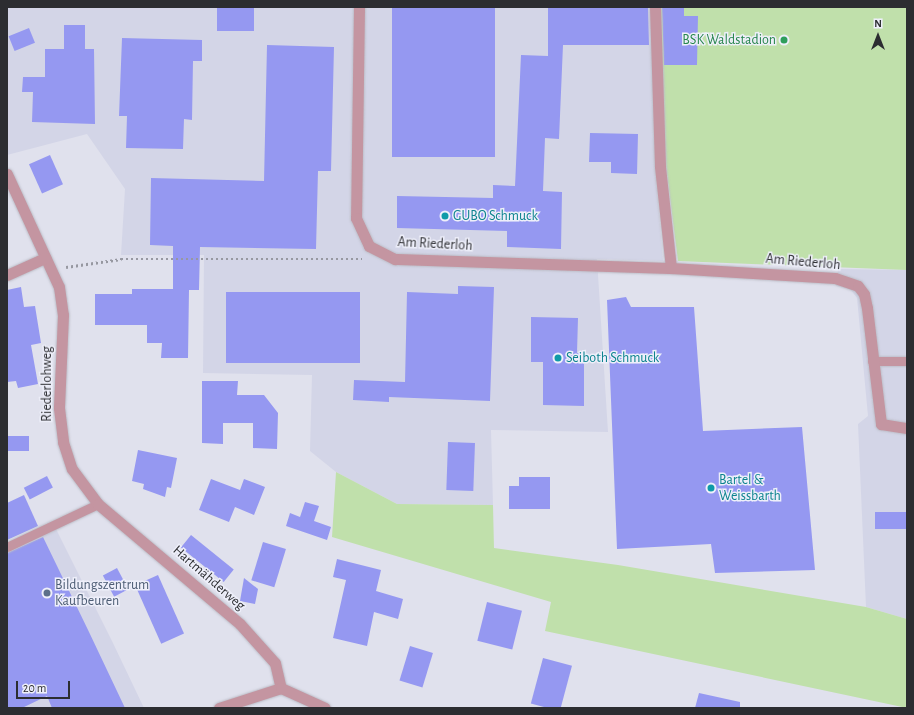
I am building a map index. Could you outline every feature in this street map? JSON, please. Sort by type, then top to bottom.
[{"type":"street","name":"Am Riederloh","points":[[359,7],[356,218],[369,246],[395,259],[671,268],[849,281],[858,286],[864,294],[881,424],[907,428]]},
{"type":"street","points":[[655,7],[660,166],[671,268]]},
{"type":"street","name":"Riederlohweg","points":[[7,174],[45,258],[60,287],[63,315],[60,408],[63,442],[72,469],[98,504]]},
{"type":"street","points":[[7,275],[45,258]]},
{"type":"street","name":"Hartmähderweg","points":[[98,504],[240,624],[274,663],[281,688]]},
{"type":"street","points":[[219,708],[281,688],[325,708]]},
{"type":"lane","points":[[872,361],[907,361]]},
{"type":"lane","points":[[7,547],[98,504]]},
{"type":"path","points":[[51,269],[121,259],[364,259]]},
{"type":"shaded area","points":[[7,7],[650,7],[655,166],[663,261],[597,259],[608,432],[491,430],[493,505],[397,504],[336,472],[310,451],[312,375],[203,373],[204,255],[121,255],[125,189],[87,134],[7,155]]},
{"type":"shaded area","points":[[838,269],[907,270],[907,619],[866,607],[858,424],[868,416],[857,298],[850,289],[836,286]]},
{"type":"shaded area","points":[[55,527],[144,708],[7,708],[7,550]]},
{"type":"green space","points":[[659,7],[907,7],[907,270],[678,261],[666,166]]},
{"type":"green space","points":[[336,472],[397,504],[493,505],[494,548],[618,565],[866,607],[907,619],[907,708],[545,631],[551,602],[332,537]]},
{"type":"building","points":[[217,7],[254,7],[254,31],[217,31]]},
{"type":"building","points":[[392,7],[495,7],[495,157],[392,157]]},
{"type":"building","points":[[548,7],[648,7],[649,45],[563,45],[559,139],[545,138],[543,191],[562,192],[561,249],[507,247],[507,231],[397,228],[397,196],[493,198],[493,185],[515,186],[521,55],[548,56]]},
{"type":"building","points":[[662,7],[684,7],[684,16],[698,16],[697,65],[664,65]]},
{"type":"building","points":[[64,25],[85,25],[85,49],[94,49],[95,124],[32,122],[33,92],[22,92],[23,77],[45,77],[45,49],[64,49]]},
{"type":"building","points":[[29,28],[35,43],[15,51],[9,36]]},
{"type":"building","points":[[122,38],[202,40],[202,61],[193,61],[192,120],[184,119],[183,149],[126,148],[127,116],[119,116]]},
{"type":"building","points":[[267,45],[334,47],[331,171],[318,171],[316,249],[200,247],[199,290],[189,290],[188,358],[161,358],[162,343],[147,343],[147,325],[95,325],[95,294],[132,294],[132,289],[173,289],[173,246],[150,245],[151,178],[264,181]]},
{"type":"building","points":[[590,133],[638,134],[637,174],[611,173],[611,162],[589,162]]},
{"type":"building","points":[[50,155],[63,184],[42,194],[29,164]]},
{"type":"building","points":[[458,286],[494,287],[490,401],[389,397],[389,402],[353,400],[354,380],[405,382],[407,292],[458,294]]},
{"type":"building","points":[[21,287],[24,307],[35,306],[41,343],[31,345],[38,384],[18,388],[16,381],[7,382],[7,290]]},
{"type":"building","points":[[226,292],[360,292],[360,363],[226,363]]},
{"type":"building","name":"Bartel & Weissbarth","points":[[626,297],[631,307],[694,307],[703,431],[802,427],[815,570],[715,573],[711,544],[617,549],[607,300]]},
{"type":"building","name":"Seiboth Schmuck","points":[[531,317],[578,318],[577,353],[584,353],[584,406],[543,405],[543,362],[531,362]]},
{"type":"building","points":[[202,381],[238,381],[237,395],[264,395],[278,413],[277,449],[253,448],[253,423],[223,423],[223,444],[202,443]]},
{"type":"building","points":[[7,436],[29,436],[29,451],[7,451]]},
{"type":"building","points":[[448,442],[475,443],[473,491],[446,490]]},
{"type":"building","points":[[138,450],[177,458],[171,488],[167,487],[165,497],[143,489],[144,484],[132,481]]},
{"type":"building","points":[[47,476],[53,488],[30,499],[24,488]]},
{"type":"building","points":[[519,477],[550,477],[550,509],[509,509],[509,486],[519,486]]},
{"type":"building","points":[[211,479],[240,490],[244,479],[265,487],[254,515],[235,507],[229,522],[199,510]]},
{"type":"building","points":[[24,495],[38,526],[7,540],[7,503]]},
{"type":"building","points":[[305,502],[319,506],[314,521],[331,527],[327,540],[286,526],[290,513],[300,517]]},
{"type":"building","points":[[875,512],[907,512],[907,529],[875,529]]},
{"type":"building","points":[[191,535],[234,570],[224,582],[181,547]]},
{"type":"building","points":[[43,537],[125,708],[52,708],[47,696],[22,708],[7,708],[7,553]]},
{"type":"building","points":[[263,542],[286,549],[274,587],[251,580]]},
{"type":"building","points":[[337,559],[381,570],[376,591],[403,599],[398,619],[374,612],[367,646],[333,638],[346,580],[333,577]]},
{"type":"building","points":[[117,568],[128,589],[114,597],[103,576]]},
{"type":"building","points":[[158,575],[184,633],[161,644],[135,585]]},
{"type":"building","points":[[244,578],[258,589],[255,604],[240,601]]},
{"type":"building","points":[[487,602],[522,611],[512,650],[477,641]]},
{"type":"building","points":[[410,646],[433,653],[422,687],[399,680]]},
{"type":"building","points":[[543,658],[572,666],[561,708],[548,708],[531,703]]},
{"type":"building","points":[[699,693],[740,702],[740,708],[695,708]]},
{"type":"place","name":"BSK Waldstadion","points":[[784,40]]},
{"type":"place","name":"GUBO Schmuck","points":[[445,216]]},
{"type":"place","name":"Seiboth Schmuck","points":[[558,358]]},
{"type":"place","name":"Bartel & Weissbarth","points":[[711,488]]},
{"type":"place","name":"Bildungszentrum Kaufbeuren","points":[[47,593]]}]
